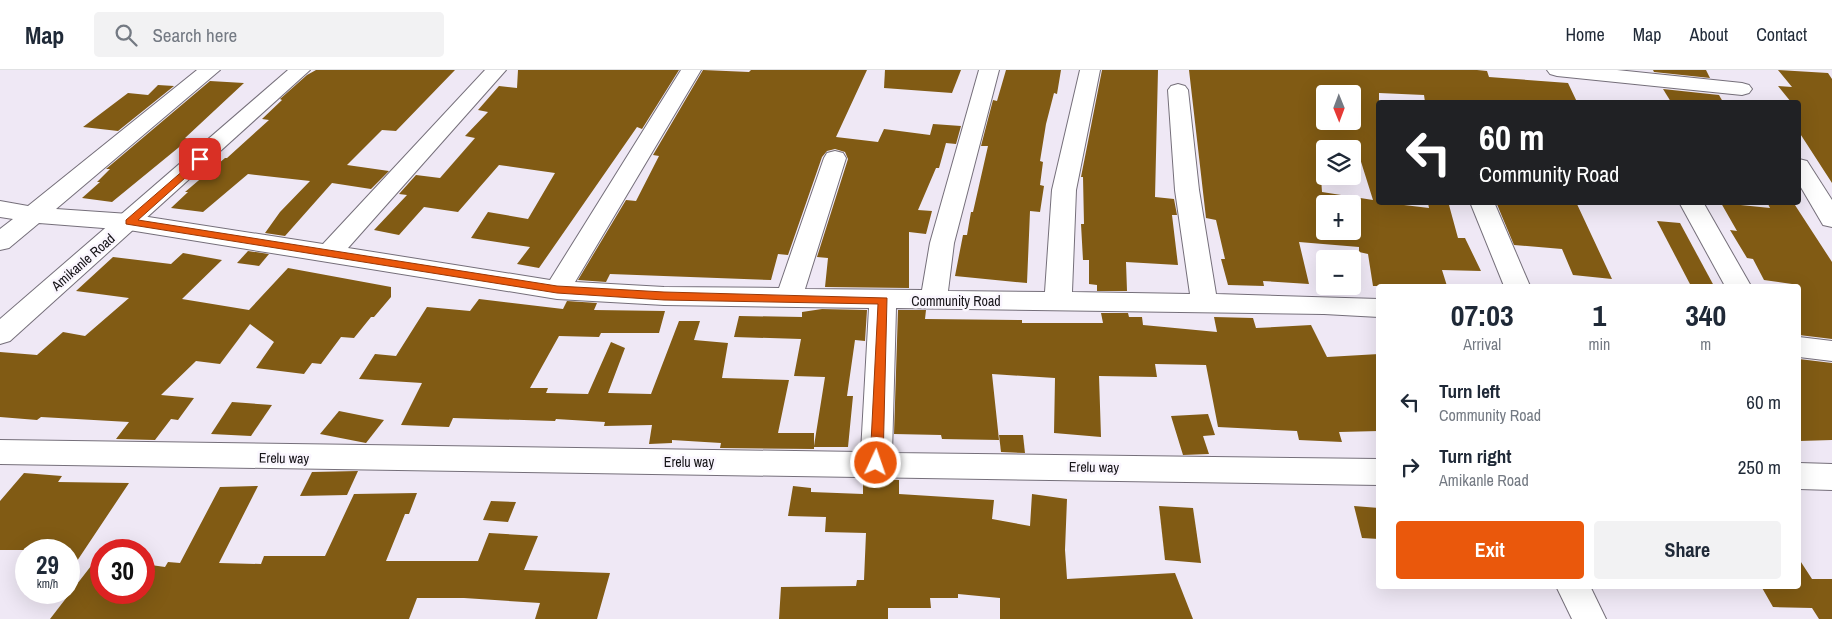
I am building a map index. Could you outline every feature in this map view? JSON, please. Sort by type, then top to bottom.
[{"type":"street","points":[[0,242],[210,70]]},
{"type":"street","name":"Amikanle Road","points":[[0,334],[130,222],[300,70]]},
{"type":"street","points":[[330,253],[496,70]]},
{"type":"street","points":[[557,290],[691,70]]},
{"type":"street","points":[[934,300],[942,243],[989,70]]},
{"type":"street","points":[[1058,302],[1064,190],[1090,70]]},
{"type":"street","points":[[1557,70],[1748,96]]},
{"type":"street","points":[[1728,70],[1748,96]]},
{"type":"street","points":[[1178,90],[1188,190],[1205,305]]},
{"type":"street","points":[[789,298],[834,158]]},
{"type":"street","points":[[1801,169],[1832,220]]},
{"type":"street","points":[[1483,205],[1516,284]]},
{"type":"street","points":[[1693,205],[1737,284]]},
{"type":"street","name":"Community Road","points":[[0,209],[35,215],[130,222],[557,290],[664,296],[884,301],[1324,305],[1376,308]]},
{"type":"street","points":[[876,463],[884,301]]},
{"type":"street","points":[[1801,347],[1832,351]]},
{"type":"street","name":"Erelu way","points":[[0,452],[370,460],[876,463],[1376,472]]},
{"type":"street","points":[[1801,476],[1832,477]]},
{"type":"street","points":[[1574,589],[1589,619]]},
{"type":"building","points":[[316,70],[455,70],[396,131],[382,130],[347,165],[389,171],[371,189],[332,183],[285,236],[265,233],[280,212],[310,181],[248,174],[203,212],[171,208],[188,192],[185,192],[227,158],[269,120],[262,119],[282,100],[280,99],[307,75]]},
{"type":"building","points":[[518,70],[679,70],[642,129],[637,127],[539,268],[517,264],[530,247],[471,238],[488,212],[528,219],[555,173],[499,165],[458,212],[424,207],[399,235],[374,230],[407,195],[399,194],[416,175],[440,178],[475,138],[465,136],[488,112],[478,110],[499,86],[517,88]]},
{"type":"building","points":[[703,70],[749,72],[751,70],[867,70],[836,137],[878,142],[884,129],[930,135],[933,124],[961,126],[956,144],[946,143],[939,168],[936,168],[918,210],[932,211],[926,234],[909,232],[909,288],[825,287],[828,258],[817,257],[848,159],[845,152],[835,149],[827,151],[822,157],[788,255],[778,254],[771,280],[610,274],[606,282],[578,280],[626,200],[636,201],[659,156],[653,155]]},
{"type":"building","points":[[885,70],[961,70],[952,93],[884,88]]},
{"type":"building","points":[[1006,70],[1061,70],[1057,94],[1054,93],[1046,124],[1040,161],[1043,162],[1040,185],[1044,186],[1040,212],[1030,211],[1027,283],[955,276],[963,235],[967,235],[988,146],[981,146],[993,100],[997,101]]},
{"type":"building","points":[[1102,70],[1158,70],[1155,197],[1174,199],[1177,215],[1172,215],[1178,265],[1126,262],[1127,291],[1097,291],[1097,285],[1089,284],[1089,260],[1083,260],[1081,224],[1084,224],[1083,177],[1081,177]]},
{"type":"building","points":[[1189,70],[1477,70],[1487,71],[1489,77],[1568,83],[1576,100],[1425,100],[1424,95],[1379,93],[1379,100],[1376,100],[1376,205],[1404,205],[1429,208],[1428,205],[1449,205],[1458,238],[1465,238],[1481,271],[1442,270],[1446,284],[1376,284],[1376,286],[1373,286],[1368,254],[1361,252],[1359,247],[1299,242],[1309,284],[1263,281],[1264,286],[1228,285],[1221,259],[1225,259],[1216,220],[1206,218]],"holes":[[[1316,140],[1361,140],[1361,162],[1373,200],[1361,198],[1361,240],[1316,240],[1316,195],[1341,195],[1322,192],[1322,185],[1316,185]]]},
{"type":"building","points":[[1653,70],[1706,70],[1710,78],[1654,72]]},
{"type":"building","points":[[1778,70],[1828,73],[1832,79],[1832,183],[1801,135],[1801,100],[1789,100],[1778,86],[1792,87]]},
{"type":"building","points":[[210,81],[244,83],[185,138],[189,139],[112,202],[82,198],[100,182],[97,182],[110,169],[106,169]]},
{"type":"building","points":[[158,85],[174,86],[118,131],[83,127],[128,93],[148,95]]},
{"type":"building","points":[[1663,89],[1719,95],[1722,100],[1670,100]]},
{"type":"building","points":[[1497,205],[1577,205],[1612,279],[1573,275],[1562,249],[1514,245]]},
{"type":"building","points":[[1722,205],[1770,208],[1768,205],[1795,205],[1832,262],[1832,339],[1801,335],[1801,284],[1764,280],[1753,259],[1747,258],[1730,230],[1737,231]]},
{"type":"building","points":[[1657,221],[1680,223],[1713,284],[1690,284]]},
{"type":"building","points":[[248,251],[269,254],[259,266],[237,263]]},
{"type":"building","points":[[183,253],[222,260],[182,299],[249,310],[288,268],[391,287],[391,297],[354,338],[341,337],[321,364],[312,363],[304,374],[256,368],[274,342],[250,324],[220,364],[196,361],[161,395],[194,398],[178,420],[171,419],[155,440],[116,439],[129,422],[41,417],[37,420],[0,417],[0,352],[37,355],[63,332],[85,336],[129,298],[76,291],[113,257],[171,264]]},
{"type":"building","points":[[479,299],[563,309],[567,301],[597,303],[594,310],[665,311],[659,333],[601,333],[599,337],[559,336],[530,388],[548,388],[546,393],[588,394],[611,342],[625,348],[608,393],[651,394],[679,321],[700,321],[694,340],[728,343],[722,378],[789,380],[778,433],[814,433],[814,446],[825,377],[794,376],[801,339],[734,337],[739,316],[802,317],[802,312],[822,309],[867,310],[865,341],[855,340],[847,396],[853,396],[848,447],[814,447],[814,449],[720,448],[721,443],[672,440],[672,443],[649,444],[652,425],[604,426],[605,422],[556,419],[555,421],[453,418],[449,427],[401,425],[422,383],[359,379],[375,354],[396,356],[427,307],[470,311]]},
{"type":"building","points":[[898,310],[926,310],[925,319],[1022,320],[1022,323],[1103,323],[1101,313],[1128,313],[1129,317],[1142,317],[1143,325],[1217,332],[1214,317],[1253,318],[1256,328],[1311,325],[1327,357],[1376,354],[1376,431],[1339,432],[1342,442],[1299,440],[1297,431],[1218,427],[1206,365],[1155,364],[1157,377],[1099,376],[1101,437],[1054,433],[1055,378],[992,374],[999,440],[942,439],[941,435],[894,434]]},
{"type":"building","points":[[1801,359],[1832,363],[1832,440],[1801,441]]},
{"type":"building","points":[[232,402],[272,405],[251,436],[211,434]]},
{"type":"building","points":[[339,411],[384,420],[366,443],[320,434]]},
{"type":"building","points":[[1208,414],[1215,435],[1203,436],[1209,454],[1183,455],[1171,416]]},
{"type":"building","points":[[999,435],[1023,435],[1025,453],[1001,452]]},
{"type":"building","points":[[358,471],[347,495],[300,496],[312,472]]},
{"type":"building","points":[[24,473],[62,476],[58,482],[129,483],[80,556],[80,539],[15,539],[15,550],[0,550],[0,501]]},
{"type":"building","points":[[882,479],[899,480],[899,494],[994,500],[992,519],[1030,526],[1032,494],[1067,499],[1065,550],[1067,579],[1175,573],[1193,619],[1000,619],[1000,598],[958,594],[958,598],[930,598],[931,608],[888,608],[888,619],[779,619],[781,587],[856,586],[857,580],[864,580],[866,533],[825,532],[826,517],[788,516],[793,486],[811,488],[811,492],[863,494],[863,481],[882,481]]},
{"type":"building","points":[[258,486],[219,563],[261,564],[264,556],[325,556],[354,494],[417,493],[409,514],[405,514],[386,561],[478,561],[489,533],[538,536],[524,570],[610,573],[597,619],[535,619],[540,603],[464,598],[417,598],[409,619],[50,619],[62,604],[80,604],[80,580],[90,567],[90,604],[155,604],[155,566],[165,567],[168,562],[180,563],[220,487]]},
{"type":"building","points":[[491,501],[516,502],[508,522],[483,520]]},
{"type":"building","points":[[1159,506],[1193,508],[1201,563],[1165,560]]},
{"type":"building","points":[[1354,506],[1376,508],[1376,539],[1362,538]]},
{"type":"building","points":[[1801,562],[1812,579],[1832,579],[1832,619],[1819,619],[1812,608],[1773,607],[1763,589],[1801,589]]},
{"type":"route","points":[[200,159],[130,222],[557,290],[664,296],[884,301],[876,463]]}]
